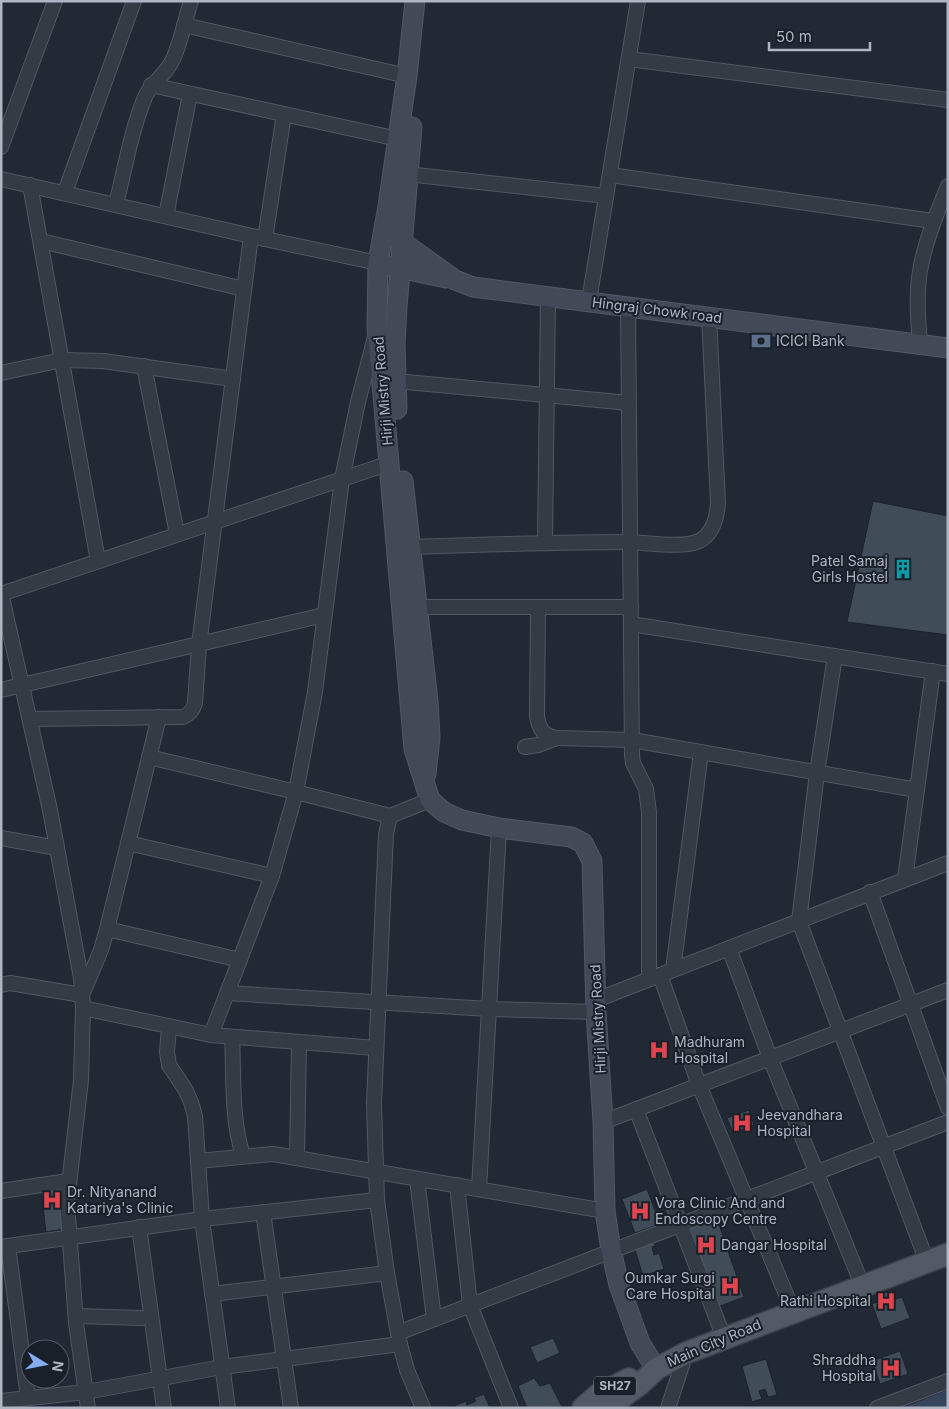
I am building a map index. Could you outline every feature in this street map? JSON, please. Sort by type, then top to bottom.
[{"type":"main road","name":"Hirji Mistry Road","points":[[415,1],[407,76],[378,263],[377,327],[414,748],[426,781],[430,800],[444,812],[462,820],[499,828],[571,838],[583,843],[588,850],[592,861],[596,1006],[606,1211],[611,1250],[619,1285],[640,1343],[654,1371]]},
{"type":"main road","name":"Hirji Mistry Road","points":[[425,1],[408,174],[395,344],[400,448],[430,737],[426,781]]},
{"type":"main road","name":"Hingraj Chowk road","points":[[384,227],[402,244],[454,280],[473,286],[948,348]]},
{"type":"main road","points":[[378,263],[454,280]]},
{"type":"main road","name":"Main City Road","points":[[583,1408],[598,1395],[630,1378],[654,1371],[686,1353],[948,1254]]},
{"type":"main road","name":"Main City Road","points":[[607,1408],[639,1385],[654,1371]]},
{"type":"street","points":[[1,147],[54,1]]},
{"type":"street","points":[[65,192],[134,1]]},
{"type":"street","points":[[116,204],[139,114],[151,85],[166,71],[172,62],[191,1]]},
{"type":"street","points":[[589,301],[638,1]]},
{"type":"street","points":[[184,25],[407,76]]},
{"type":"street","points":[[629,59],[948,100]]},
{"type":"street","points":[[151,85],[398,139]]},
{"type":"street","points":[[166,216],[190,94]]},
{"type":"street","points":[[266,239],[284,114]]},
{"type":"street","points":[[408,174],[606,196]]},
{"type":"street","points":[[610,175],[933,221]]},
{"type":"street","points":[[1,179],[378,263]]},
{"type":"street","points":[[30,185],[98,561]]},
{"type":"street","points":[[920,344],[917,305],[920,271],[933,221],[948,186]]},
{"type":"street","points":[[31,719],[183,717],[193,708],[195,703],[198,645],[216,521],[251,236]]},
{"type":"street","points":[[40,241],[244,289]]},
{"type":"street","points":[[545,542],[548,297]]},
{"type":"street","points":[[628,306],[633,764],[646,789],[650,812],[661,975],[699,1085],[793,1311]]},
{"type":"street","points":[[410,547],[545,542],[685,544],[698,541],[708,534],[716,518],[718,502],[709,316]]},
{"type":"street","points":[[211,1035],[272,876],[296,792],[315,692],[342,479],[358,402],[377,327]]},
{"type":"street","points":[[1,373],[62,360],[103,361],[233,379]]},
{"type":"street","points":[[144,366],[177,534]]},
{"type":"street","points":[[396,381],[629,403]]},
{"type":"street","points":[[88,1408],[76,1316],[67,1202],[81,1080],[83,1002],[73,930],[57,848],[31,719],[1,593],[390,463]]},
{"type":"street","points":[[418,607],[631,608]]},
{"type":"street","points":[[538,607],[537,716],[539,728],[545,735],[557,738],[632,740],[917,790]]},
{"type":"street","points":[[1,690],[324,615]]},
{"type":"street","points":[[631,624],[948,674]]},
{"type":"street","points":[[835,656],[817,773],[798,920],[927,1262]]},
{"type":"street","points":[[904,879],[933,671]]},
{"type":"street","points":[[83,1002],[107,929],[159,717]]},
{"type":"street","points":[[525,747],[538,745],[557,738]]},
{"type":"street","points":[[661,975],[701,752]]},
{"type":"street","points":[[149,757],[390,816],[430,800]]},
{"type":"street","points":[[390,816],[386,834],[383,868],[374,1103],[377,1200],[387,1273],[399,1339],[407,1370],[423,1408]]},
{"type":"street","points":[[479,1189],[499,828]]},
{"type":"street","points":[[1,838],[57,848]]},
{"type":"street","points":[[128,843],[272,876]]},
{"type":"street","points":[[227,993],[489,1009],[596,1006],[661,975],[948,863]]},
{"type":"street","points":[[870,892],[948,1108]]},
{"type":"street","points":[[107,929],[240,960]]},
{"type":"street","points":[[729,948],[770,1058],[863,1287]]},
{"type":"street","points":[[1,985],[10,983],[83,1002],[169,1028],[211,1035],[376,1048]]},
{"type":"street","points":[[603,1122],[948,990]]},
{"type":"street","points":[[169,1028],[167,1052],[169,1065],[191,1102],[195,1116],[202,1219],[228,1408]]},
{"type":"street","points":[[232,1037],[236,1126],[243,1156]]},
{"type":"street","points":[[296,1158],[300,1043]]},
{"type":"street","points":[[636,1109],[724,1338]]},
{"type":"street","points":[[1,1401],[24,1401],[86,1392],[222,1367],[284,1359],[399,1339],[434,1319],[948,1122]]},
{"type":"street","points":[[198,1161],[273,1154],[606,1211]]},
{"type":"street","points":[[417,1178],[434,1319]]},
{"type":"street","points":[[1,1191],[68,1181]]},
{"type":"street","points":[[457,1185],[470,1305],[511,1408]]},
{"type":"street","points":[[24,1401],[5,1246],[202,1219],[377,1200]]},
{"type":"street","points":[[263,1212],[291,1408]]},
{"type":"street","points":[[140,1227],[164,1408]]},
{"type":"street","points":[[212,1294],[387,1273]]},
{"type":"street","points":[[76,1316],[142,1318]]},
{"type":"street","points":[[670,1401],[686,1353]]},
{"type":"street","points":[[654,1371],[670,1401]]},
{"type":"street","points":[[877,1408],[948,1381]]},
{"type":"water","points":[[948,1390],[948,1408],[902,1408]]},
{"type":"building","name":"Patel Samaj Girls Hostel","points":[[873,501],[948,516],[948,635],[847,622]]},
{"type":"building","points":[[749,1110],[754,1125],[733,1133],[727,1118]]},
{"type":"building","points":[[59,1188],[64,1229],[46,1232],[41,1190]]},
{"type":"building","points":[[647,1189],[660,1224],[635,1233],[622,1199]]},
{"type":"building","points":[[716,1216],[744,1297],[715,1308],[686,1227]]},
{"type":"building","points":[[651,1236],[655,1246],[652,1247],[654,1255],[659,1253],[664,1269],[643,1276],[633,1243]]},
{"type":"building","points":[[892,1290],[896,1299],[902,1297],[910,1318],[881,1329],[872,1304],[880,1301],[878,1295]]},
{"type":"building","points":[[553,1338],[560,1353],[537,1363],[530,1347]]},
{"type":"building","points":[[900,1351],[908,1374],[880,1384],[872,1361]]},
{"type":"building","points":[[766,1359],[777,1395],[768,1397],[765,1389],[759,1391],[762,1399],[752,1402],[742,1366]]},
{"type":"building","points":[[534,1378],[540,1386],[550,1383],[562,1407],[527,1408],[518,1386]]},
{"type":"building","points":[[484,1394],[490,1408],[455,1408],[454,1406],[466,1401],[467,1405],[476,1401],[474,1398]]},
{"type":"place","name":"ICICI Bank","points":[[761,341]]},
{"type":"place","name":"Patel Samaj Girls Hostel","points":[[903,569]]},
{"type":"place","name":"Madhuram Hospital","points":[[659,1050]]},
{"type":"place","name":"Jeevandhara Hospital","points":[[742,1123]]},
{"type":"place","name":"Dr. Nityanand Katariya's Clinic","points":[[52,1200]]},
{"type":"place","name":"Vora Clinic And and Endoscopy Centre","points":[[640,1211]]},
{"type":"place","name":"Dangar Hospital","points":[[706,1245]]},
{"type":"place","name":"Oumkar Surgi Care Hospital","points":[[730,1286]]},
{"type":"place","name":"Rathi Hospital","points":[[886,1301]]},
{"type":"place","name":"Shraddha Hospital","points":[[891,1368]]}]
